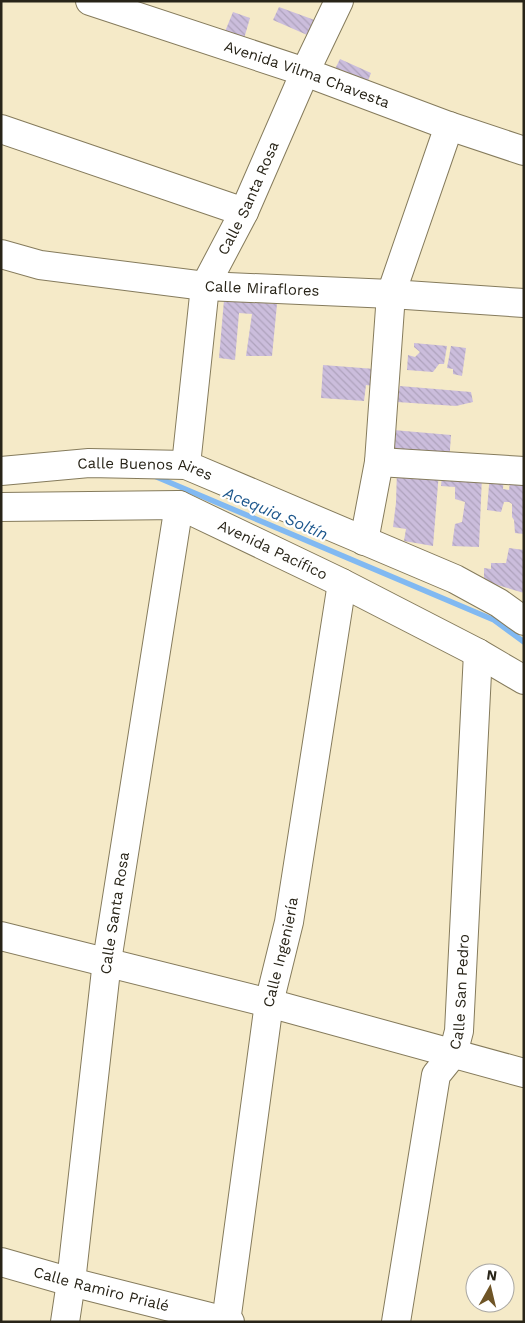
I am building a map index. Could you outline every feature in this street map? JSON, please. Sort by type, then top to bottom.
[{"type":"street","name":"Avenida Vilma Chavesta","points":[[90,1],[305,72],[448,126],[524,150]]},
{"type":"street","name":"Calle Santa Rosa","points":[[186,465],[206,286],[244,212],[305,72],[339,1]]},
{"type":"street","points":[[364,540],[379,462],[392,294],[448,126]]},
{"type":"street","points":[[4,136],[244,212]]},
{"type":"street","name":"Calle Miraflores","points":[[1,254],[40,265],[206,286],[524,302]]},
{"type":"street","points":[[379,462],[524,471]]},
{"type":"street","name":"Calle Buenos Aires","points":[[1,471],[90,463],[186,465],[455,579],[499,603],[524,622]]},
{"type":"street","name":"Calle Santa Rosa","points":[[66,1322],[107,962],[179,505]]},
{"type":"street","name":"Avenida Pacífico","points":[[1,507],[179,505],[342,583],[478,653],[524,680]]},
{"type":"street","name":"Calle Ingeniería","points":[[227,1321],[269,1003],[289,922],[342,583]]},
{"type":"street","name":"Calle San Pedro","points":[[396,1322],[436,1076],[453,1054],[458,1031],[478,653]]},
{"type":"street","points":[[1,936],[269,1003],[524,1073]]},
{"type":"street","name":"Calle Ramiro Prialé","points":[[1,1262],[71,1282],[227,1321]]},
{"type":"building","points":[[279,7],[320,22],[314,38],[273,20]]},
{"type":"building","points":[[233,12],[250,18],[243,42],[224,34]]},
{"type":"building","points":[[340,59],[371,73],[366,86],[335,69]]},
{"type":"building","points":[[224,300],[277,304],[272,356],[246,356],[252,314],[239,313],[235,360],[219,358]]},
{"type":"building","points":[[414,343],[447,346],[444,364],[439,364],[433,372],[407,370],[408,355],[415,357],[420,352],[414,347]]},
{"type":"building","points":[[451,346],[466,348],[462,376],[453,374],[453,369],[447,368]]},
{"type":"building","points":[[323,365],[375,369],[373,386],[366,385],[364,401],[321,398]]},
{"type":"building","points":[[400,386],[471,392],[473,402],[456,406],[397,402]]},
{"type":"building","points":[[393,430],[451,435],[449,463],[389,458]]},
{"type":"building","points":[[397,469],[439,472],[433,546],[404,541],[406,529],[393,527]]},
{"type":"building","points":[[490,473],[504,474],[503,489],[509,490],[511,474],[524,476],[524,534],[515,533],[512,504],[509,502],[504,502],[501,512],[487,510]]},
{"type":"building","points":[[442,475],[482,476],[479,547],[452,546],[455,524],[462,522],[465,502],[455,499],[455,487],[441,486]]},
{"type":"building","points":[[509,548],[524,550],[524,593],[484,581],[484,568],[491,569],[491,563],[506,563]]},
{"type":"waterway","name":"Acequia Soltín","points":[[152,475],[494,620],[524,642]]}]
